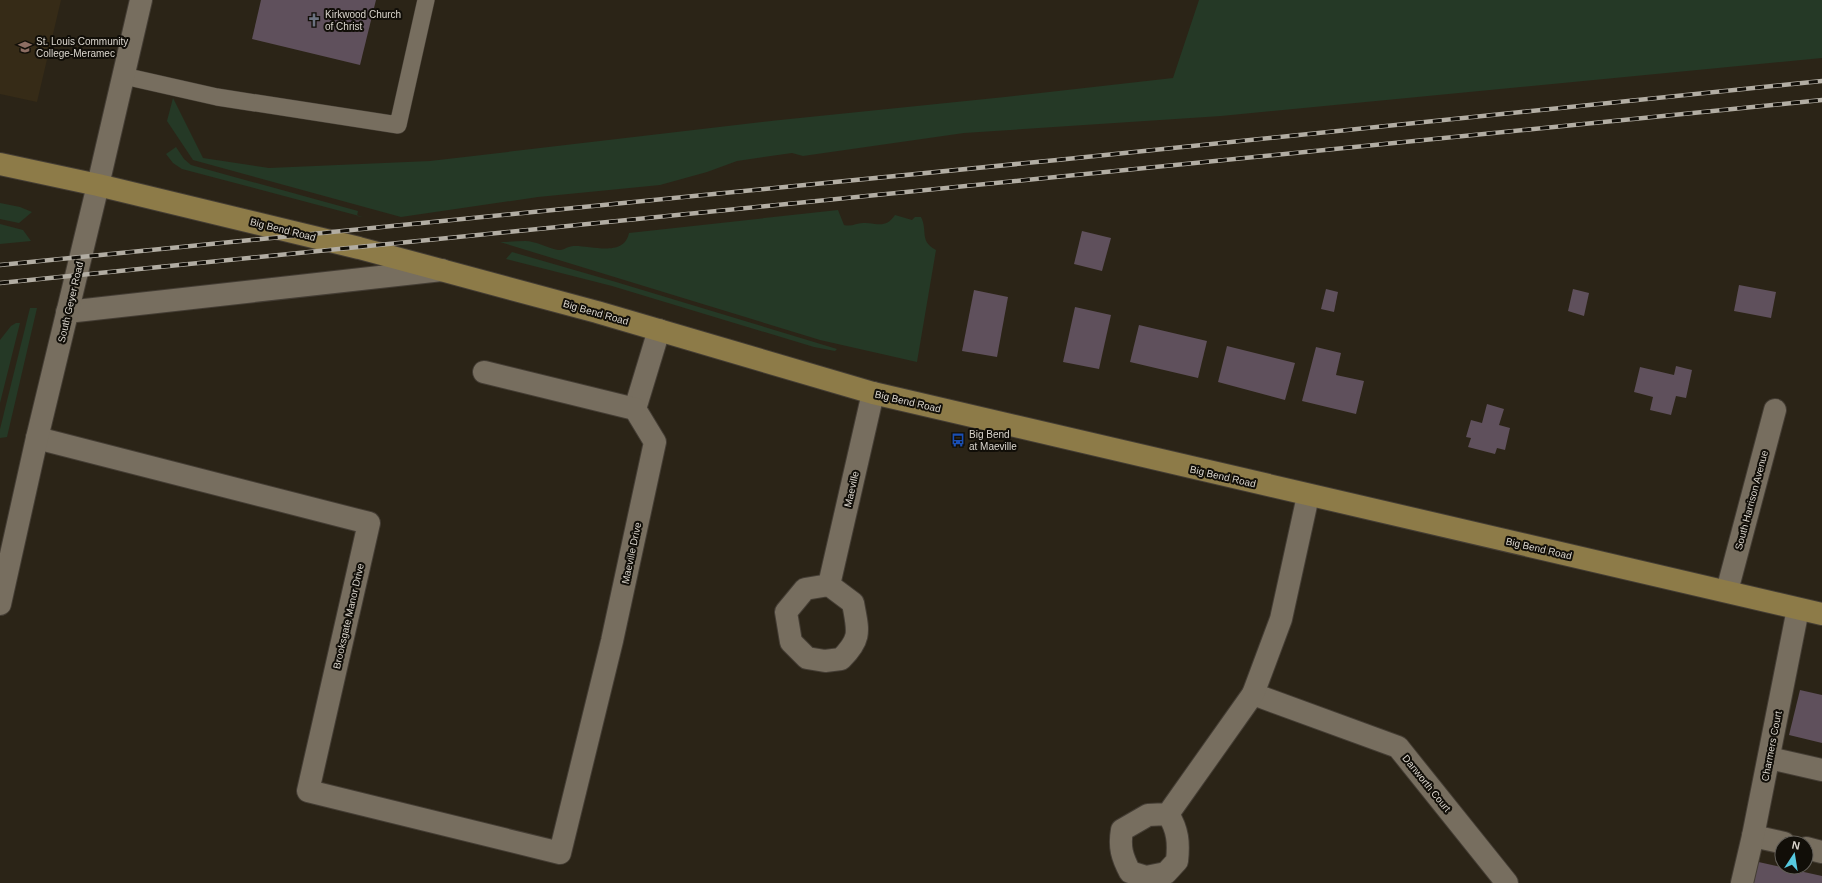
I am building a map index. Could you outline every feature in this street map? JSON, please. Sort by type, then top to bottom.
[{"type":"main road","name":"Big Bend Road","points":[[0,164],[98,184],[308,234],[659,330],[873,393],[1308,496],[1822,614]]},
{"type":"street","name":"South Geyer Road","points":[[0,604],[37,438],[141,0]]},
{"type":"street","points":[[68,312],[443,270]]},
{"type":"street","points":[[484,372],[636,409],[659,330]]},
{"type":"street","name":"Maeville","points":[[829,585],[873,393]]},
{"type":"street","name":"Maeville Drive","points":[[560,853],[612,641],[655,442],[636,409]]},
{"type":"street","name":"South Harrison Avenue","points":[[1727,591],[1775,410]]},
{"type":"street","name":"Brooksgate Manor Drive","points":[[37,438],[369,523],[308,791],[560,853]]},
{"type":"street","points":[[1168,814],[1253,694],[1281,619],[1308,496]]},
{"type":"street","name":"Charmers Court","points":[[1742,883],[1769,758],[1798,609]]},
{"type":"street","name":"Danworth Court","points":[[1253,694],[1398,747],[1507,883]]},
{"type":"street","points":[[1769,758],[1822,770]]},
{"type":"street","points":[[1753,836],[1774,841]]},
{"type":"lane","points":[[124,76],[217,97],[398,125],[426,0]]},
{"type":"shaded area","name":"St. Louis Community College-Meramec","points":[[0,0],[61,0],[37,102],[0,94]]},
{"type":"green space","points":[[1199,0],[1822,0],[1822,58],[1221,116],[964,133],[803,156],[792,153],[737,161],[707,172],[660,185],[538,197],[401,217],[193,160],[167,121],[173,98],[203,158],[269,168],[430,161],[780,120],[1173,78]]},
{"type":"green space","points":[[176,147],[184,159],[191,165],[358,211],[357,215],[182,169],[173,163],[166,154]]},
{"type":"green space","points":[[0,203],[20,207],[32,212],[19,223],[0,219]]},
{"type":"green space","points":[[838,210],[844,225],[863,223],[884,224],[891,220],[895,215],[912,220],[915,217],[921,217],[927,243],[936,250],[917,362],[820,340],[500,242],[529,241],[558,250],[573,246],[614,248],[621,245],[626,240],[629,233]]},
{"type":"green space","points":[[0,224],[23,230],[31,241],[0,244]]},
{"type":"green space","points":[[512,252],[837,349],[835,351],[814,347],[612,286],[506,259]]},
{"type":"green space","points":[[30,308],[37,308],[7,437],[0,438],[0,429]]},
{"type":"green space","points":[[16,323],[20,323],[0,403],[0,340],[11,326]]},
{"type":"building","name":"Kirkwood Church of Christ","points":[[261,0],[376,0],[360,65],[252,39]]},
{"type":"building","points":[[1082,231],[1111,238],[1102,271],[1074,264]]},
{"type":"building","points":[[1739,285],[1776,292],[1771,318],[1734,311]]},
{"type":"building","points":[[1326,289],[1338,292],[1334,312],[1321,309]]},
{"type":"building","points":[[1573,289],[1589,293],[1584,316],[1568,311]]},
{"type":"building","points":[[974,290],[1008,297],[997,357],[962,351]]},
{"type":"building","points":[[1075,307],[1111,315],[1099,369],[1063,362]]},
{"type":"building","points":[[1139,325],[1207,341],[1198,378],[1130,362]]},
{"type":"building","points":[[1227,346],[1295,363],[1285,400],[1218,382]]},
{"type":"building","points":[[1316,347],[1341,353],[1336,375],[1364,381],[1356,414],[1302,401]]},
{"type":"building","points":[[1676,366],[1692,370],[1686,398],[1676,396],[1671,415],[1650,410],[1653,397],[1634,392],[1640,367],[1674,375]]},
{"type":"building","points":[[1487,404],[1504,409],[1499,425],[1510,428],[1505,450],[1497,448],[1495,454],[1468,447],[1471,438],[1466,437],[1471,420],[1482,423]]},
{"type":"building","points":[[1800,690],[1822,695],[1822,743],[1789,735]]},
{"type":"building","points":[[1754,861],[1774,865],[1774,875],[1814,874],[1822,876],[1822,883],[1748,883]]},
{"type":"railway","points":[[0,265],[1057,160],[1822,81]]},
{"type":"railway","points":[[0,283],[1822,100]]},
{"type":"place","name":"Kirkwood Church of Christ","points":[[314,20]]},
{"type":"place","name":"St. Louis Community College-Meramec","points":[[25,47]]},
{"type":"place","name":"Big Bend at Maeville","points":[[958,440]]}]
